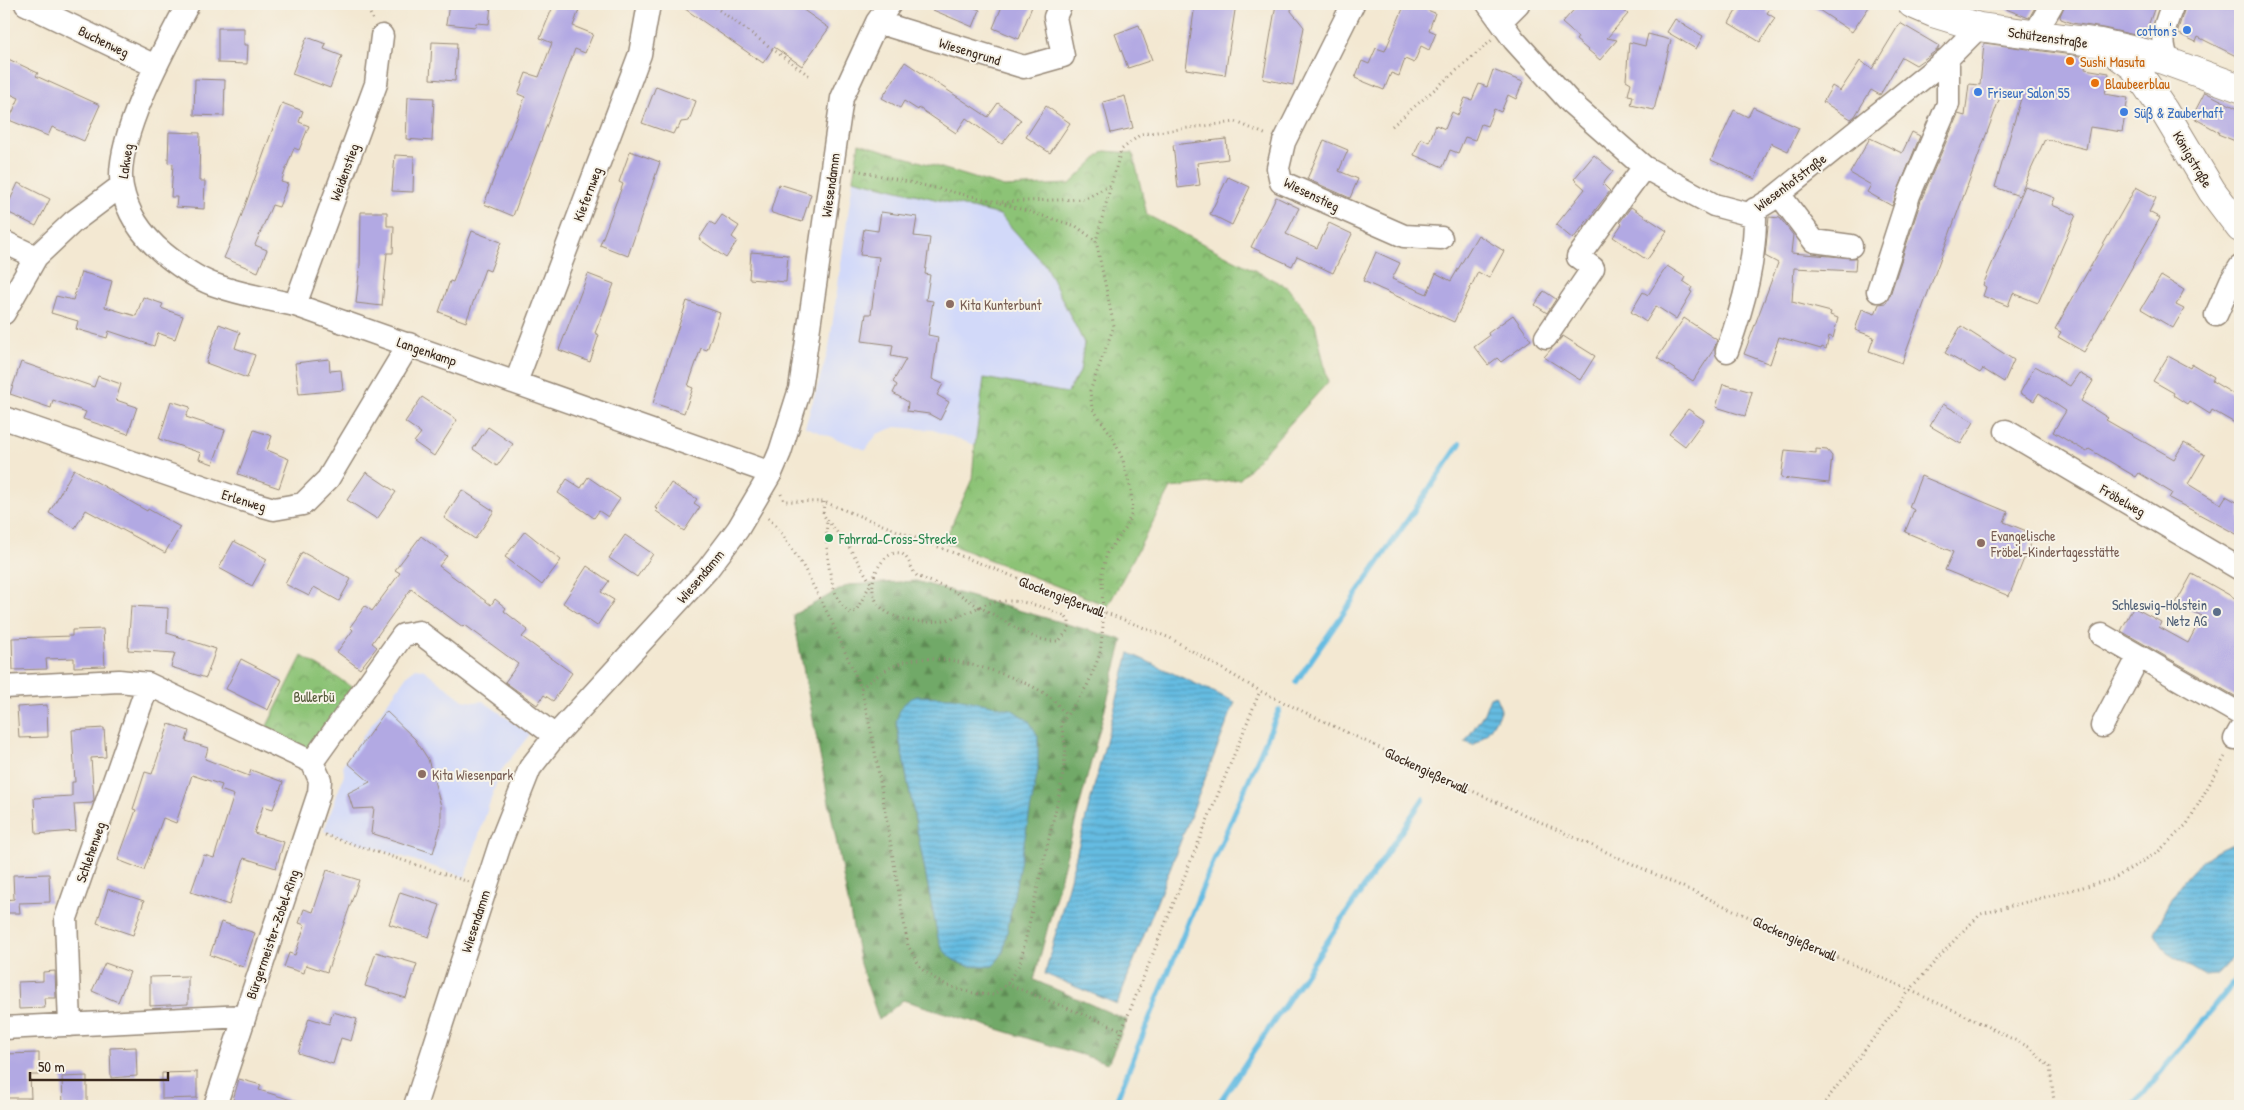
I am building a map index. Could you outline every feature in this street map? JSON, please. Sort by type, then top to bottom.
[{"type":"main road","name":"Schützenstraße","points":[[1928,7],[1979,27],[2100,44],[2144,53],[2240,88]]},
{"type":"main road","name":"Königstraße","points":[[2100,44],[2134,67],[2212,191],[2240,228]]},
{"type":"main road","points":[[2148,88],[2151,76],[2159,66],[2168,62]]},
{"type":"street","name":"Buchenweg","points":[[26,4],[155,66]]},
{"type":"street","name":"Lakweg","points":[[4,313],[36,257],[73,222],[121,186],[123,156],[133,122],[155,66],[188,4]]},
{"type":"street","name":"Kiefernweg","points":[[516,382],[640,54],[650,4]]},
{"type":"street","name":"Wiesendamm","points":[[414,1106],[501,841],[530,768],[555,736],[706,570],[738,529],[771,473],[780,452],[800,389],[834,164],[842,98],[877,22],[890,4]]},
{"type":"street","name":"Wiesengrund","points":[[877,22],[1024,67],[1063,56],[1055,17],[1061,4]]},
{"type":"street","name":"Wiesenstieg","points":[[1353,4],[1284,142],[1278,168],[1281,182],[1404,236],[1441,238]]},
{"type":"street","points":[[1498,18],[1518,4]]},
{"type":"street","points":[[2034,35],[2052,4]]},
{"type":"street","points":[[2168,62],[2162,45],[2173,4]]},
{"type":"street","name":"Wiesenhofstraße","points":[[1498,18],[1514,40],[1570,102],[1644,167],[1714,205],[1748,214],[1779,194],[1948,58],[1979,27]]},
{"type":"street","name":"Weidenstieg","points":[[295,306],[376,84],[382,36]]},
{"type":"street","points":[[1878,290],[1909,195],[1948,104],[1948,58]]},
{"type":"street","points":[[1546,337],[1593,268],[1578,257],[1644,167]]},
{"type":"street","name":"Langenkamp","points":[[121,186],[128,209],[147,240],[180,267],[216,286],[295,306],[409,344],[771,473]]},
{"type":"street","points":[[1779,194],[1814,241],[1850,246]]},
{"type":"street","points":[[1727,351],[1750,275],[1754,252],[1756,209]]},
{"type":"street","points":[[4,242],[36,257]]},
{"type":"street","points":[[2216,315],[2231,281],[2240,267]]},
{"type":"street","name":"Erlenweg","points":[[4,418],[239,499],[274,509],[303,504],[328,479],[409,344]]},
{"type":"street","name":"Fröbelweg","points":[[2006,431],[2240,569]]},
{"type":"street","points":[[4,687],[119,681],[148,684],[312,762],[403,635],[419,632],[555,736]]},
{"type":"street","points":[[2102,635],[2240,714]]},
{"type":"street","points":[[2102,726],[2139,656]]},
{"type":"street","name":"Schlehenweg","points":[[70,1025],[66,918],[148,684]]},
{"type":"street","name":"Bürgermeister-Zobel-Ring","points":[[215,1106],[319,793],[320,780],[312,762]]},
{"type":"street","points":[[4,1028],[244,1016]]},
{"type":"path","points":[[355,4],[367,7],[382,36]]},
{"type":"path","points":[[711,4],[810,77]]},
{"type":"path","points":[[1392,126],[1498,18]]},
{"type":"path","points":[[753,504],[762,510],[778,528],[803,566],[831,620],[861,688],[874,740],[908,946],[923,969],[944,984],[971,994],[993,995],[1007,984],[1020,963],[1062,782],[1066,748],[1060,724],[1087,686],[1100,654],[1103,626],[1102,573],[1107,553],[1125,529],[1132,513],[1131,490],[1123,460],[1111,434],[1092,408],[1090,391],[1114,326],[1096,241],[1122,150],[1141,134],[1236,122],[1284,142]]},
{"type":"path","points":[[834,164],[864,173],[997,202],[1076,226],[1096,241]]},
{"type":"path","points":[[997,202],[1084,198],[1111,185]]},
{"type":"path","name":"Glockengießerwall","points":[[771,473],[784,501],[824,502],[1170,638],[1260,691],[1424,769],[1910,990],[2028,1047],[2050,1067],[2053,1106]]},
{"type":"path","points":[[824,502],[822,514],[827,520],[849,548],[871,583],[872,593],[883,609],[892,615],[933,622],[965,614],[979,607],[993,602],[1025,602],[1065,616],[1069,621],[1069,629],[1059,641],[1050,641],[1025,632],[998,615],[979,607],[956,592],[916,576],[907,559],[897,552],[892,552],[887,557],[871,583],[856,611],[850,613],[846,610],[832,580],[825,544],[827,520]]},
{"type":"path","points":[[861,688],[883,671],[911,660],[951,660],[1019,680],[1049,696],[1066,715]]},
{"type":"path","points":[[1114,1047],[1260,691]]},
{"type":"path","points":[[1822,1106],[1910,990],[1959,935],[1981,914],[2113,879],[2158,852],[2187,824],[2238,735]]},
{"type":"path","points":[[307,829],[486,888]]},
{"type":"path","points":[[1007,984],[1122,1030]]},
{"type":"shaded area","name":"Kita Kunterbunt","points":[[853,179],[1000,215],[1045,265],[1084,343],[1080,372],[1067,393],[984,378],[975,445],[933,430],[896,427],[877,434],[866,450],[805,427],[829,348]]},
{"type":"shaded area","name":"Kita Wiesenpark","points":[[416,668],[423,669],[463,700],[483,701],[530,734],[500,772],[465,877],[324,831],[344,775],[343,764],[408,674]]},
{"type":"green space","points":[[859,143],[1004,187],[1070,184],[1104,151],[1133,153],[1147,215],[1287,287],[1315,323],[1328,382],[1240,479],[1171,488],[1108,606],[944,542],[972,479],[984,378],[1067,393],[1080,372],[1084,343],[1045,265],[1000,215],[853,179]]},
{"type":"green space","points":[[916,581],[1123,640],[1034,980],[1127,1020],[1108,1063],[903,1000],[879,1020],[860,964],[793,615],[848,585]],"holes":[[[896,722],[942,948],[938,937]]]},
{"type":"green space","name":"Bullerbü","points":[[302,656],[354,688],[311,751],[266,728]]},
{"type":"water","points":[[1129,653],[1235,702],[1117,1004],[1045,974]]},
{"type":"water","points":[[1495,695],[1501,709],[1493,725],[1473,745],[1465,742],[1484,713],[1490,697]]},
{"type":"water","points":[[917,696],[952,697],[1011,709],[1029,721],[1038,736],[1038,770],[1003,953],[993,966],[975,967],[959,963],[947,954],[938,938],[896,722],[903,706],[908,700]]},
{"type":"water","points":[[2240,842],[2240,946],[2235,955],[2218,974],[2204,975],[2167,953],[2155,934],[2177,890],[2197,866],[2224,848]]},
{"type":"building","points":[[449,4],[491,6],[489,24],[476,23],[475,27],[446,24]]},
{"type":"building","points":[[554,4],[564,4],[579,10],[573,26],[593,34],[585,53],[575,49],[513,216],[484,204],[525,97],[518,94],[526,73],[539,77],[552,43],[540,38]]},
{"type":"building","points":[[678,4],[795,4],[829,28],[802,66],[774,47],[763,63]]},
{"type":"building","points":[[919,4],[965,4],[980,10],[973,27]]},
{"type":"building","points":[[1003,4],[1033,4],[1019,39],[993,28]]},
{"type":"building","points":[[1195,4],[1236,4],[1225,75],[1186,69]]},
{"type":"building","points":[[1276,4],[1292,4],[1291,11],[1304,27],[1293,85],[1263,79]]},
{"type":"building","points":[[1405,4],[1429,4],[1427,10],[1435,13],[1429,30],[1436,33],[1429,50],[1421,46],[1414,63],[1405,59],[1399,76],[1391,73],[1384,90],[1355,78],[1362,61],[1369,64],[1376,48],[1385,51]]},
{"type":"building","points":[[1579,4],[1616,4],[1628,14],[1607,38],[1617,40],[1600,60],[1576,40],[1578,37],[1562,23]]},
{"type":"building","points":[[1740,4],[1773,4],[1767,13],[1775,18],[1760,42],[1729,23]]},
{"type":"building","points":[[1810,4],[1871,4],[1852,32]]},
{"type":"building","points":[[1993,4],[2037,4],[2029,18]]},
{"type":"building","points":[[2065,4],[2156,4],[2144,37],[2072,23],[2061,19],[2060,16]]},
{"type":"building","points":[[2186,4],[2240,4],[2240,58],[2198,37],[2196,42],[2177,33]]},
{"type":"building","points":[[1675,19],[1703,36],[1696,49],[1667,32]]},
{"type":"building","points":[[1900,23],[1939,46],[1937,50],[1916,65],[1902,57],[1880,95],[1871,90],[1855,116],[1851,119],[1823,102],[1832,86],[1840,91],[1860,61],[1872,69]]},
{"type":"building","points":[[1139,25],[1152,60],[1128,68],[1115,34]]},
{"type":"building","points":[[218,28],[244,28],[244,45],[248,45],[247,64],[218,63]]},
{"type":"building","points":[[1648,34],[1671,40],[1654,110],[1631,105],[1633,96],[1628,95],[1631,83],[1626,80],[1629,42],[1645,46]]},
{"type":"building","points":[[307,37],[326,44],[324,49],[342,56],[330,88],[292,74]]},
{"type":"building","points":[[432,42],[457,43],[455,81],[430,79]]},
{"type":"building","points":[[1984,43],[2087,57],[2085,69],[2109,73],[2105,94],[2128,98],[2122,132],[2090,127],[2086,149],[2045,139],[2019,196],[1995,187],[2022,95],[2003,89],[1902,363],[1869,351],[1874,337],[1855,330],[1862,309],[1875,314],[1879,304],[1886,303],[1890,295],[1921,200],[1958,114],[1965,116],[1969,84],[1980,85]]},
{"type":"building","points":[[4,57],[38,73],[36,76],[100,105],[84,141],[52,127],[48,136],[9,120],[19,98],[4,91]]},
{"type":"building","points":[[905,62],[988,117],[998,103],[1021,120],[1002,144],[966,118],[956,133],[919,108],[918,110],[904,101],[900,108],[882,98]]},
{"type":"building","points":[[1493,70],[1523,82],[1516,99],[1508,95],[1501,112],[1494,109],[1487,126],[1481,124],[1475,140],[1465,137],[1458,153],[1450,150],[1443,167],[1414,155],[1421,138],[1429,142],[1436,125],[1445,129],[1452,112],[1458,115],[1465,98],[1472,100],[1479,84],[1487,87]]},
{"type":"building","points":[[195,79],[225,80],[224,116],[194,115]]},
{"type":"building","points":[[656,86],[696,101],[689,121],[681,122],[673,134],[642,123]]},
{"type":"building","points":[[2205,92],[2240,110],[2240,143],[2218,134],[2219,132],[2192,117]]},
{"type":"building","points":[[1125,96],[1133,128],[1111,133],[1103,102]]},
{"type":"building","points":[[408,97],[434,98],[432,141],[406,139]]},
{"type":"building","points":[[282,103],[303,111],[299,122],[309,126],[299,150],[294,148],[281,182],[288,184],[279,207],[272,205],[255,245],[267,250],[258,272],[224,258],[237,228]]},
{"type":"building","points":[[1046,106],[1070,123],[1050,153],[1026,137]]},
{"type":"building","points":[[1753,107],[1799,128],[1788,151],[1771,143],[1755,179],[1711,160],[1734,110],[1748,117]]},
{"type":"building","points":[[169,132],[200,133],[199,181],[205,181],[204,209],[176,207],[177,197],[171,197],[173,164],[168,163]]},
{"type":"building","points":[[1912,132],[1920,136],[1892,206],[1867,192],[1871,185],[1850,173],[1870,138],[1902,153]]},
{"type":"building","points":[[1226,139],[1228,159],[1197,163],[1200,185],[1178,188],[1173,145]]},
{"type":"building","points":[[1324,140],[1348,150],[1339,171],[1358,179],[1350,198],[1307,179]]},
{"type":"building","points":[[630,151],[660,162],[628,256],[600,245],[623,184],[619,182]]},
{"type":"building","points":[[395,155],[414,156],[413,192],[392,191]]},
{"type":"building","points":[[1594,155],[1613,171],[1603,184],[1610,191],[1573,239],[1556,225],[1585,189],[1574,179]]},
{"type":"building","points":[[1228,177],[1250,187],[1232,225],[1210,214]]},
{"type":"building","points":[[18,183],[50,199],[36,226],[5,211]]},
{"type":"building","points":[[779,184],[811,194],[802,222],[772,213],[771,210]]},
{"type":"building","points":[[2025,186],[2055,198],[2052,205],[2076,215],[2038,303],[2013,293],[2008,306],[1983,296],[1986,287],[1983,285]]},
{"type":"building","points":[[2136,187],[2156,198],[2149,212],[2160,218],[2084,352],[2058,337],[2061,332],[2055,329]]},
{"type":"building","points":[[1276,197],[1299,208],[1286,234],[1317,248],[1329,223],[1352,234],[1333,273],[1297,256],[1292,266],[1251,247]]},
{"type":"building","points":[[1631,207],[1667,231],[1647,260],[1613,237],[1622,224],[1620,222]]},
{"type":"building","points":[[361,212],[387,212],[387,226],[394,226],[393,253],[387,253],[382,306],[356,303],[360,265]]},
{"type":"building","points":[[881,212],[917,217],[914,236],[930,238],[925,274],[930,275],[926,300],[933,301],[928,335],[938,337],[932,379],[943,384],[937,395],[949,402],[940,420],[929,414],[907,411],[908,402],[893,393],[897,385],[893,382],[906,359],[891,356],[893,345],[862,341],[866,314],[871,314],[879,257],[860,255],[864,229],[878,231]]},
{"type":"building","points":[[722,215],[739,226],[732,237],[737,241],[726,258],[699,239],[710,222],[715,225]]},
{"type":"building","points":[[1769,217],[1780,218],[1793,235],[1791,253],[1856,258],[1855,271],[1794,268],[1792,302],[1831,312],[1830,315],[1838,318],[1833,338],[1829,336],[1826,349],[1822,347],[1821,349],[1779,337],[1770,364],[1744,354],[1778,263],[1765,256]]},
{"type":"building","points":[[472,231],[501,242],[490,271],[485,269],[466,322],[439,312],[450,281],[453,282]]},
{"type":"building","points":[[1478,235],[1504,251],[1489,278],[1478,272],[1454,322],[1363,281],[1376,252],[1400,263],[1392,279],[1427,294],[1436,273],[1451,281]]},
{"type":"building","points":[[751,252],[788,255],[786,282],[749,279]]},
{"type":"building","points":[[1667,266],[1685,277],[1683,281],[1692,287],[1690,291],[1692,292],[1676,319],[1656,306],[1646,322],[1631,312],[1643,292],[1648,295]]},
{"type":"building","points":[[81,272],[112,281],[105,307],[136,316],[143,297],[163,304],[161,308],[183,316],[175,339],[158,333],[154,346],[109,331],[107,338],[76,329],[78,321],[51,313],[56,296],[73,300]]},
{"type":"building","points":[[588,274],[614,284],[595,333],[599,335],[590,362],[559,350]]},
{"type":"building","points":[[2161,276],[2184,290],[2176,305],[2184,309],[2173,328],[2141,309]]},
{"type":"building","points":[[1544,291],[1556,299],[1547,313],[1535,305]]},
{"type":"building","points":[[687,301],[720,313],[707,350],[701,348],[688,386],[693,388],[684,413],[653,403]]},
{"type":"building","points":[[1513,315],[1531,340],[1501,362],[1497,358],[1488,365],[1474,347],[1489,336],[1488,333]]},
{"type":"building","points":[[1684,318],[1717,340],[1714,349],[1693,381],[1657,358]]},
{"type":"building","points":[[219,324],[240,332],[235,348],[255,355],[247,378],[206,363]]},
{"type":"building","points":[[1961,326],[2014,360],[2004,382],[1983,369],[1980,373],[1945,353]]},
{"type":"building","points":[[1563,336],[1595,356],[1580,380],[1544,357]]},
{"type":"building","points":[[2168,356],[2190,368],[2192,364],[2214,377],[2212,381],[2240,398],[2240,426],[2212,410],[2210,414],[2189,401],[2187,404],[2173,395],[2174,393],[2153,381]]},
{"type":"building","points":[[329,359],[330,371],[341,370],[343,390],[299,394],[295,363]]},
{"type":"building","points":[[21,362],[94,387],[98,376],[121,384],[116,400],[137,407],[128,434],[83,419],[86,412],[53,400],[51,408],[10,394]]},
{"type":"building","points":[[2035,366],[2070,386],[2079,373],[2093,381],[2081,401],[2108,418],[2106,420],[2174,459],[2184,443],[2205,455],[2188,484],[2221,504],[2226,496],[2240,504],[2240,536],[2169,498],[2172,493],[2139,473],[2136,477],[2089,449],[2087,452],[2053,432],[2066,411],[2039,393],[2034,401],[2020,393]]},
{"type":"building","points":[[1723,384],[1752,392],[1745,416],[1716,407]]},
{"type":"building","points":[[422,397],[457,420],[434,456],[414,442],[421,433],[405,422]]},
{"type":"building","points":[[171,401],[190,407],[186,417],[225,430],[213,464],[199,459],[201,453],[159,439]]},
{"type":"building","points":[[1943,404],[1974,422],[1961,444],[1930,426]]},
{"type":"building","points":[[1688,409],[1704,420],[1685,446],[1669,434]]},
{"type":"building","points":[[488,427],[513,444],[497,466],[473,449]]},
{"type":"building","points":[[254,430],[272,436],[267,450],[289,459],[279,488],[238,474]]},
{"type":"building","points":[[1816,449],[1827,450],[1832,456],[1829,483],[1781,478],[1785,450],[1816,453]]},
{"type":"building","points":[[74,469],[147,511],[148,509],[180,527],[165,553],[86,510],[75,528],[49,513]]},
{"type":"building","points":[[366,472],[396,492],[377,519],[347,500]]},
{"type":"building","name":"Evangelische Fröbel-Kindertagesstätte","points":[[1921,476],[2008,512],[2004,522],[2034,534],[2009,596],[1945,570],[1953,552],[1905,532],[1914,510],[1909,507]]},
{"type":"building","points":[[588,477],[620,499],[608,517],[599,511],[594,518],[558,493],[567,479],[581,488]]},
{"type":"building","points":[[671,483],[697,499],[694,503],[700,507],[684,531],[656,511],[658,509],[655,508]]},
{"type":"building","points":[[462,490],[494,511],[475,539],[444,518]]},
{"type":"building","points":[[525,531],[561,560],[542,585],[505,557]]},
{"type":"building","points":[[625,535],[653,554],[637,577],[609,558]]},
{"type":"building","points":[[421,536],[447,556],[439,566],[491,605],[495,599],[506,608],[504,611],[528,630],[522,637],[572,673],[553,701],[544,695],[537,705],[505,682],[518,664],[465,625],[463,627],[411,589],[372,643],[377,647],[360,669],[337,652],[353,630],[350,627],[365,606],[372,611],[400,573],[395,570]]},
{"type":"building","points":[[234,541],[267,559],[252,586],[219,568]]},
{"type":"building","points":[[302,552],[351,579],[339,601],[314,587],[309,596],[285,584]]},
{"type":"building","points":[[587,566],[609,581],[601,592],[614,600],[597,626],[563,603]]},
{"type":"building","points":[[2192,574],[2240,601],[2240,699],[2121,631],[2133,607],[2161,622],[2159,627],[2188,643],[2202,616],[2176,603]]},
{"type":"building","points":[[131,606],[168,608],[167,633],[216,649],[206,678],[171,667],[175,653],[128,650]]},
{"type":"building","points":[[103,629],[105,666],[74,667],[74,658],[46,659],[47,669],[13,670],[12,638],[72,636],[72,630]]},
{"type":"building","points":[[241,659],[282,680],[268,710],[226,689]]},
{"type":"building","points":[[47,705],[48,737],[19,738],[17,707]]},
{"type":"building","points":[[386,711],[415,739],[428,759],[441,806],[441,826],[433,853],[371,833],[374,808],[353,809],[348,793],[370,782],[348,763]]},
{"type":"building","points":[[169,724],[189,731],[186,741],[208,748],[205,759],[249,776],[251,770],[283,782],[273,809],[263,806],[254,833],[284,842],[276,868],[244,858],[229,905],[191,892],[204,855],[214,858],[234,795],[220,790],[222,785],[192,775],[176,823],[163,818],[144,870],[118,860],[136,810],[133,809],[145,772],[152,774]]},
{"type":"building","points":[[104,728],[106,757],[91,758],[94,800],[92,803],[74,804],[76,831],[36,834],[34,798],[72,796],[72,782],[75,782],[72,730]]},
{"type":"building","points":[[327,870],[359,880],[327,972],[306,965],[304,973],[284,967],[289,953],[295,955],[305,925],[299,923],[304,909],[313,912]]},
{"type":"building","points":[[49,874],[50,902],[19,903],[20,913],[4,913],[4,900],[14,899],[13,875]]},
{"type":"building","points":[[108,889],[144,901],[133,935],[97,923]]},
{"type":"building","points":[[400,892],[440,905],[429,937],[389,924]]},
{"type":"building","points":[[221,922],[255,933],[243,967],[210,955]]},
{"type":"building","points":[[376,952],[417,964],[406,998],[365,986]]},
{"type":"building","points":[[105,963],[130,972],[118,1002],[92,991]]},
{"type":"building","points":[[55,971],[56,998],[44,998],[45,1008],[19,1009],[18,982],[43,981],[43,972]]},
{"type":"building","points":[[188,976],[188,1004],[150,1006],[150,977]]},
{"type":"building","points":[[333,1012],[357,1019],[351,1041],[341,1038],[333,1064],[298,1053],[309,1018],[329,1024]]},
{"type":"building","points":[[136,1047],[137,1076],[111,1078],[110,1048]]},
{"type":"building","points":[[39,1053],[39,1075],[30,1075],[31,1098],[5,1098],[4,1054]]},
{"type":"building","points":[[197,1072],[197,1098],[162,1099],[162,1073]]},
{"type":"building","points":[[87,1076],[87,1106],[63,1106],[62,1077]]},
{"type":"building","points":[[239,1079],[261,1085],[259,1090],[301,1103],[301,1106],[242,1106],[232,1103]]},
{"type":"waterway","points":[[1296,682],[1460,444]]},
{"type":"waterway","points":[[1114,1106],[1208,874],[1279,710]]},
{"type":"waterway","points":[[1217,1106],[1423,799]]},
{"type":"waterway","points":[[2133,1106],[2240,975]]},
{"type":"place","name":"cotton's","points":[[2187,30]]},
{"type":"place","name":"Sushi Masuta","points":[[2070,61]]},
{"type":"place","name":"Blaubeerblau","points":[[2095,83]]},
{"type":"place","name":"Friseur Salon 55","points":[[1978,92]]},
{"type":"place","name":"Süß & Zauberhaft","points":[[2124,112]]},
{"type":"place","name":"Kita Kunterbunt","points":[[950,304]]},
{"type":"place","name":"Fahrrad-Cross-Strecke","points":[[829,538]]},
{"type":"place","name":"Evangelische Fröbel-Kindertagesstätte","points":[[1981,543]]},
{"type":"place","name":"Schleswig-Holstein Netz AG","points":[[2217,612]]},
{"type":"place","name":"Kita Wiesenpark","points":[[422,774]]}]
